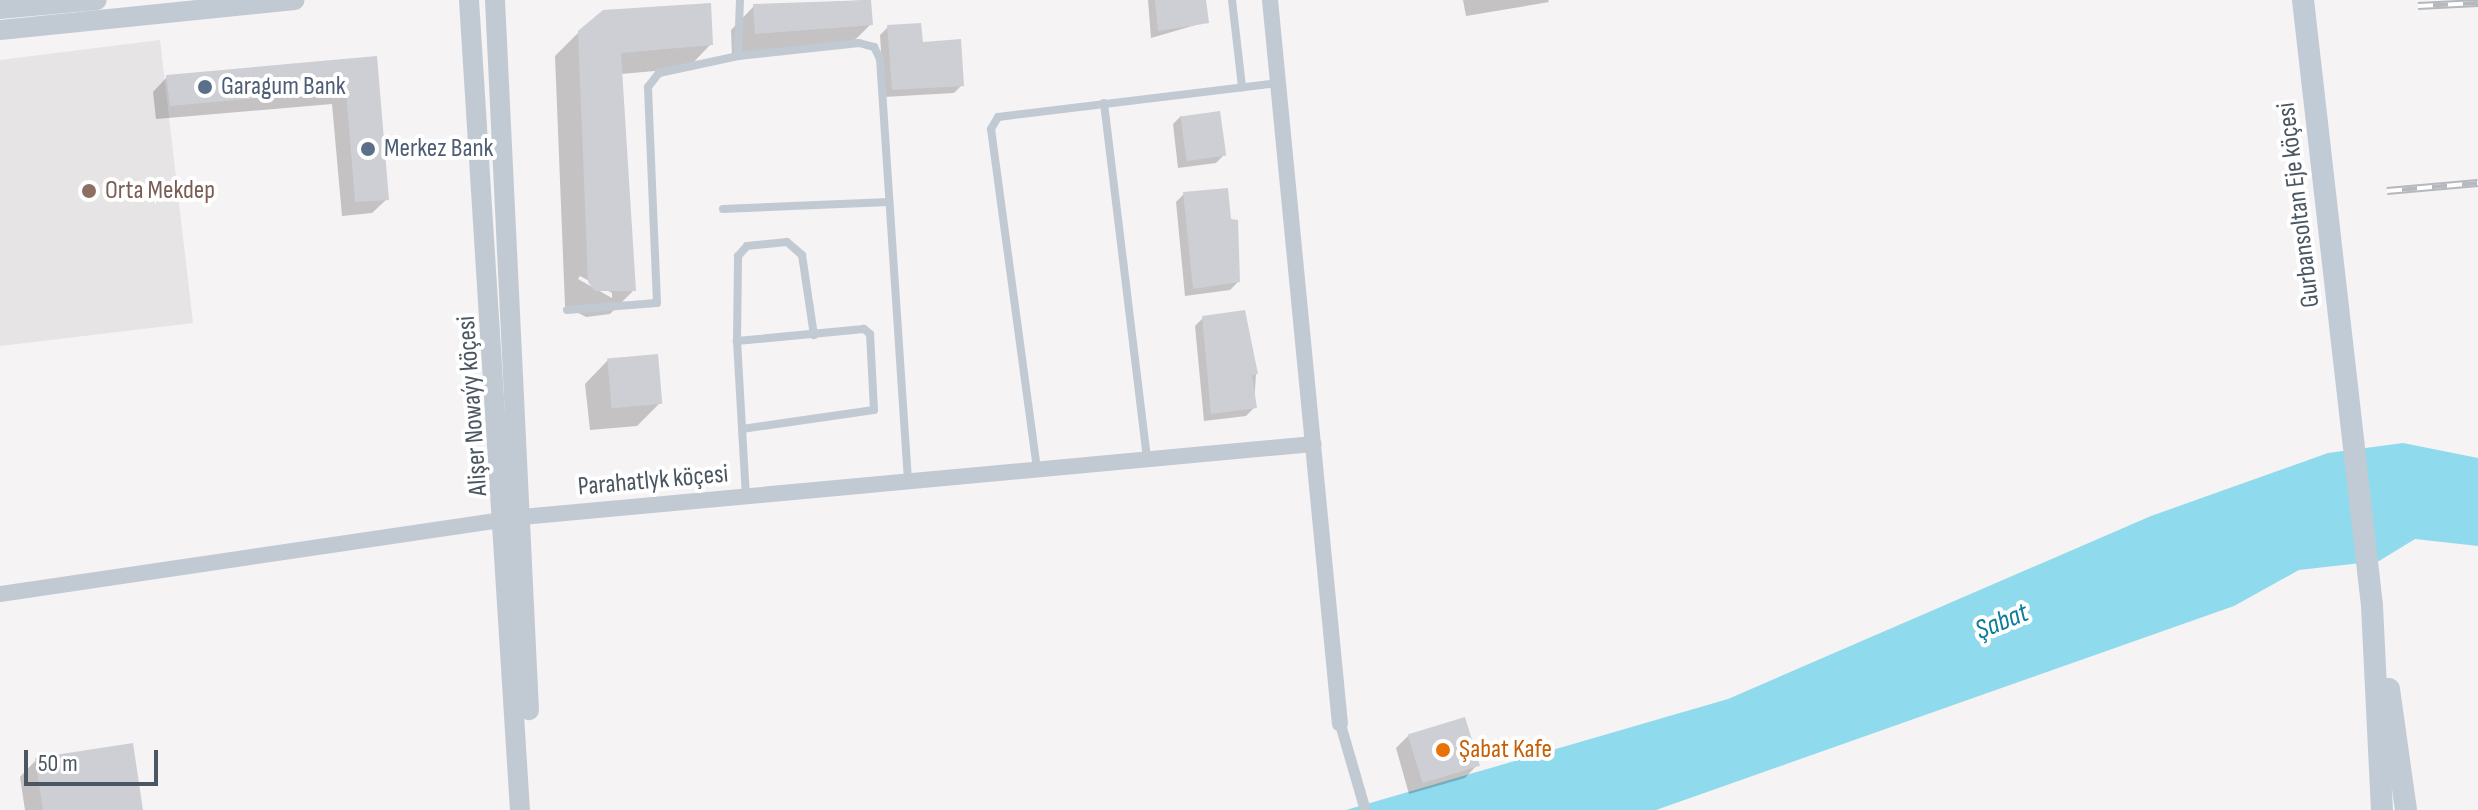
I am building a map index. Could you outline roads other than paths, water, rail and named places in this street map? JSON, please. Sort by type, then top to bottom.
[{"type":"main road","name":"Gurbansoltan Eje köçesi","points":[[2303,0],[2372,606]]},
{"type":"main road","points":[[2372,606],[2382,810]]},
{"type":"main road","points":[[2372,606],[2406,810]]},
{"type":"street","points":[[0,9],[97,0]]},
{"type":"street","points":[[0,30],[294,0]]},
{"type":"street","name":"Alişer Nowaýy köçesi","points":[[469,0],[514,518],[533,810]]},
{"type":"street","name":"Alişer Nowaýy köçesi","points":[[495,0],[514,518],[520,810]]},
{"type":"street","points":[[1270,0],[1340,724],[1365,810]]},
{"type":"street","name":"Parahatlyk köçesi","points":[[0,594],[514,518],[1314,444]]},
{"type":"lane","points":[[738,56],[740,0]]},
{"type":"lane","points":[[1232,0],[1242,87]]},
{"type":"lane","points":[[567,310],[657,303],[648,87],[659,73],[738,56],[874,47],[889,202],[908,481]]},
{"type":"lane","points":[[1037,469],[991,129],[998,117],[1278,83]]},
{"type":"lane","points":[[1104,103],[1147,459]]},
{"type":"lane","points":[[723,209],[889,202]]},
{"type":"lane","points":[[746,496],[737,341],[738,256],[747,246],[787,242],[802,255],[814,335]]},
{"type":"lane","points":[[737,341],[864,329],[870,334],[874,410],[742,429]]},
{"type":"water","name":"Şabat","points":[[2403,443],[2478,458],[2478,546],[2415,539],[2379,561],[2299,570],[2234,606],[1656,810],[1346,810],[1728,699],[2151,516],[2328,453]]},
{"type":"railway","points":[[2418,6],[2478,3]]},
{"type":"railway","points":[[2387,191],[2478,183]]},
{"type":"place","name":"Garagum Bank","points":[[205,87]]},
{"type":"place","name":"Merkez Bank","points":[[368,149]]},
{"type":"place","name":"Orta Mekdep","points":[[89,191]]},
{"type":"place","name":"Şabat Kafe","points":[[1443,750]]}]
